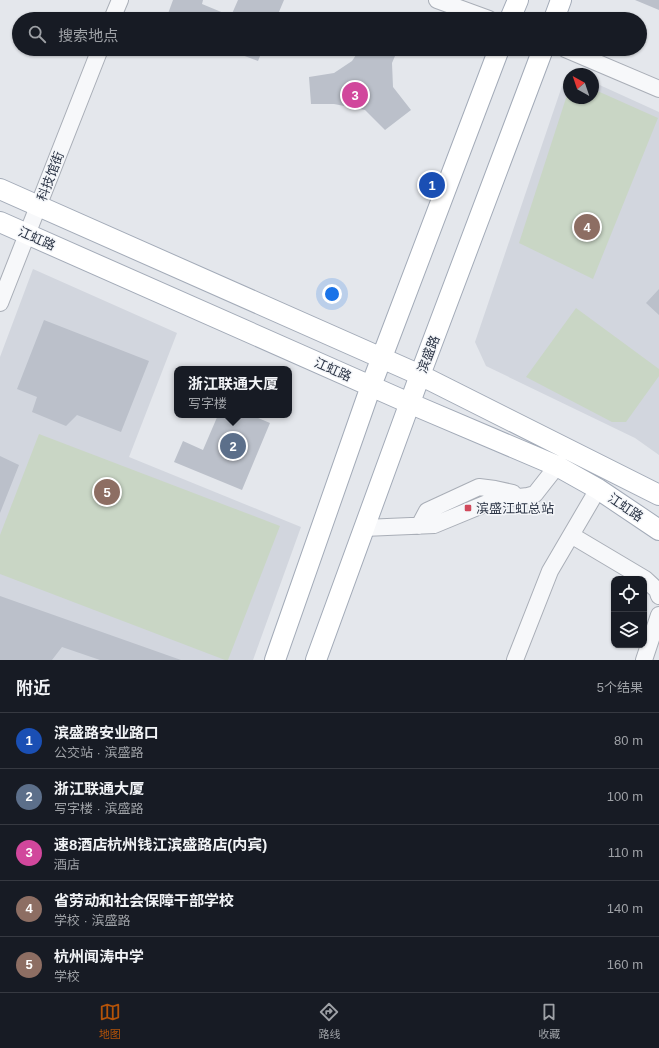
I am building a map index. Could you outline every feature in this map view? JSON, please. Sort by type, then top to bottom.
[{"type":"main road","points":[[513,12],[518,0]]},
{"type":"main road","points":[[557,12],[561,0]]},
{"type":"main road","points":[[275,660],[371,386],[496,56]]},
{"type":"main road","name":"滨盛路","points":[[316,660],[409,403],[540,56]]},
{"type":"main road","name":"江虹路","points":[[0,189],[420,375],[659,495]]},
{"type":"main road","name":"江虹路","points":[[0,222],[409,403],[558,466],[598,489],[659,530]]},
{"type":"street","points":[[115,12],[120,0]]},
{"type":"street","points":[[437,0],[470,12]]},
{"type":"street","name":"科技馆街","points":[[0,303],[97,56]]},
{"type":"street","points":[[581,56],[659,89]]},
{"type":"street","points":[[364,528],[398,528],[434,525],[497,499],[535,494],[558,466]]},
{"type":"street","points":[[515,660],[550,571],[598,489]]},
{"type":"street","points":[[571,535],[645,579],[657,590],[659,596]]},
{"type":"street","points":[[644,660],[659,615]]},
{"type":"shaded area","points":[[599,85],[659,112],[659,455],[635,438],[486,366],[475,342],[562,86],[563,104],[599,104]]},
{"type":"shaded area","points":[[33,269],[177,333],[129,457],[301,527],[253,660],[0,660],[0,357]]},
{"type":"green space","points":[[599,92],[658,118],[593,279],[519,243],[564,104],[599,104]]},
{"type":"green space","points":[[576,308],[659,369],[659,376],[626,422],[612,422],[526,377]]},
{"type":"green space","points":[[39,434],[280,526],[228,660],[0,574],[0,535]]},
{"type":"building","points":[[173,0],[203,0],[202,4],[221,12],[169,12]]},
{"type":"building","points":[[238,0],[284,0],[279,12],[233,12]]},
{"type":"building","points":[[635,0],[659,0],[659,10]]},
{"type":"building","points":[[245,56],[260,56],[258,61]]},
{"type":"building","points":[[355,56],[395,56],[392,63],[393,87],[411,110],[385,130],[365,110],[334,104],[311,104],[309,77],[334,73],[352,61]]},
{"type":"building","points":[[659,289],[659,315],[646,303]]},
{"type":"building","points":[[44,320],[149,361],[121,432],[77,415],[66,426],[32,412],[37,397],[17,389]]},
{"type":"building","points":[[217,418],[258,418],[270,423],[242,490],[174,462],[183,441],[203,450]]},
{"type":"building","points":[[0,456],[19,465],[0,513]]},
{"type":"building","points":[[0,596],[181,660],[100,660],[62,647],[52,660],[0,660]]},
{"type":"place","name":"速8酒店杭州钱江滨盛路店(内宾)","points":[[355,95]]},
{"type":"place","name":"滨盛路安业路口","points":[[432,185]]},
{"type":"place","name":"省劳动和社会保障干部学校","points":[[587,227]]},
{"type":"place","name":"浙江联通大厦","points":[[233,446]]},
{"type":"place","name":"杭州闻涛中学","points":[[107,492]]},
{"type":"place","name":"滨盛江虹总站","points":[[468,508]]}]
